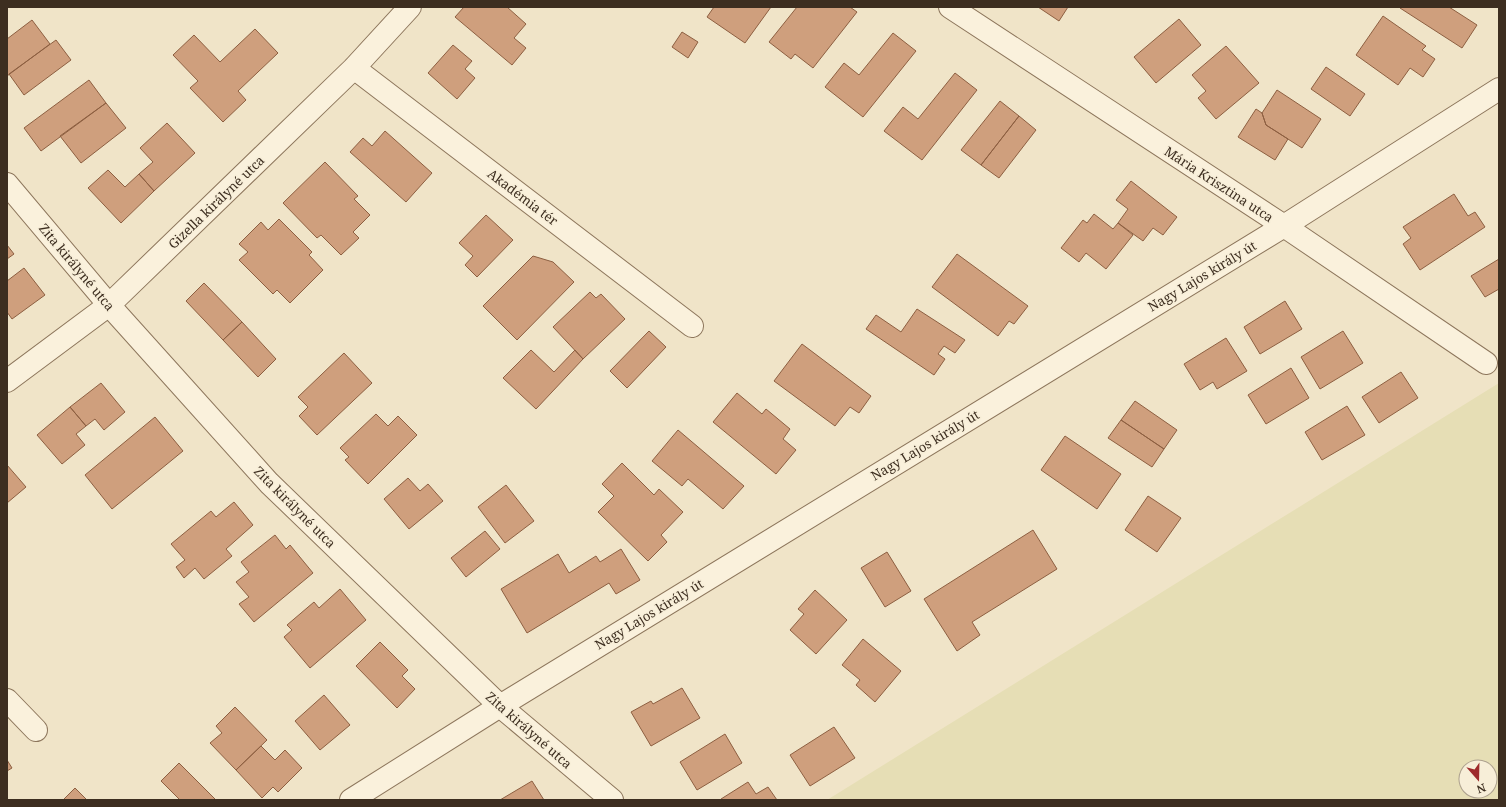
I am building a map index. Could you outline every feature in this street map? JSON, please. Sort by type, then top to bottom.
[{"type":"street","name":"Gizella királyné utca","points":[[7,381],[109,305],[354,68],[410,7]]},
{"type":"street","name":"Mária Krisztina utca","points":[[950,7],[1284,226],[1486,363]]},
{"type":"street","name":"Akadémia tér","points":[[354,68],[692,326]]},
{"type":"street","name":"Nagy Lajos király út","points":[[351,800],[500,706],[1284,226],[1499,89]]},
{"type":"street","name":"Zita királyné utca","points":[[7,184],[109,305],[269,483],[500,706],[612,800]]},
{"type":"street","points":[[7,700],[36,730]]},
{"type":"shaded area","points":[[1499,383],[1499,800],[827,800]]},
{"type":"building","points":[[464,7],[507,7],[526,24],[514,38],[526,48],[512,65],[455,17]]},
{"type":"building","points":[[714,7],[771,7],[745,43],[707,17]]},
{"type":"building","points":[[797,7],[850,7],[857,12],[813,68],[795,54],[791,59],[769,42]]},
{"type":"building","points":[[1038,7],[1068,7],[1059,21]]},
{"type":"building","points":[[1449,7],[1477,25],[1462,48],[1400,8]]},
{"type":"building","points":[[1383,16],[1426,46],[1422,50],[1435,59],[1423,77],[1410,68],[1398,85],[1356,55]]},
{"type":"building","points":[[1179,19],[1201,45],[1156,83],[1134,57]]},
{"type":"building","points":[[32,20],[50,44],[7,76],[7,39]]},
{"type":"building","points":[[255,29],[278,53],[238,91],[246,100],[223,122],[190,88],[198,81],[173,55],[194,35],[220,62]]},
{"type":"building","points":[[682,32],[698,42],[688,58],[672,47]]},
{"type":"building","points":[[893,33],[916,51],[863,117],[825,87],[844,63],[859,75]]},
{"type":"building","points":[[56,40],[71,60],[24,95],[9,74]]},
{"type":"building","points":[[453,45],[472,61],[465,69],[475,78],[457,99],[428,73]]},
{"type":"building","points":[[1226,46],[1259,83],[1216,119],[1198,98],[1206,91],[1192,75]]},
{"type":"building","points":[[1326,67],[1365,94],[1350,116],[1311,89]]},
{"type":"building","points":[[955,73],[977,90],[922,160],[884,131],[903,107],[918,119]]},
{"type":"building","points":[[89,80],[106,103],[41,151],[24,128]]},
{"type":"building","points":[[1277,90],[1321,119],[1302,148],[1266,125],[1262,113]]},
{"type":"building","points":[[1000,101],[1019,116],[981,165],[961,150]]},
{"type":"building","points":[[106,103],[126,128],[81,163],[60,136]]},
{"type":"building","points":[[1256,109],[1262,113],[1266,125],[1288,139],[1275,160],[1238,137]]},
{"type":"building","points":[[1019,116],[1036,130],[999,178],[981,165]]},
{"type":"building","points":[[167,123],[195,153],[154,191],[139,174],[153,162],[140,148]]},
{"type":"building","points":[[385,131],[432,173],[406,202],[350,152],[363,138],[372,146]]},
{"type":"building","points":[[325,162],[358,196],[354,199],[370,215],[353,232],[359,238],[341,255],[321,235],[317,238],[283,203]]},
{"type":"building","points":[[108,170],[125,187],[139,174],[154,191],[121,223],[88,188]]},
{"type":"building","points":[[1131,181],[1177,217],[1163,235],[1153,228],[1143,241],[1118,223],[1128,209],[1116,200]]},
{"type":"building","points":[[1454,194],[1468,216],[1475,212],[1485,227],[1420,270],[1403,244],[1411,238],[1403,227]]},
{"type":"building","points":[[1094,214],[1113,229],[1118,223],[1133,235],[1106,269],[1086,253],[1079,262],[1061,248],[1083,220],[1087,223]]},
{"type":"building","points":[[486,215],[513,240],[477,277],[465,265],[473,256],[459,243]]},
{"type":"building","points":[[279,219],[312,252],[309,255],[323,270],[290,303],[277,290],[273,294],[239,260],[248,252],[239,244],[261,222],[268,230]]},
{"type":"building","points":[[7,245],[14,254],[7,259]]},
{"type":"building","points":[[957,254],[1028,306],[1014,324],[1009,321],[998,336],[932,287]]},
{"type":"building","points":[[533,256],[553,262],[574,282],[517,340],[483,306]]},
{"type":"building","points":[[1499,259],[1499,289],[1485,297],[1471,276]]},
{"type":"building","points":[[24,268],[45,295],[12,319],[7,312],[7,281]]},
{"type":"building","points":[[204,283],[242,322],[223,340],[186,301]]},
{"type":"building","points":[[590,292],[596,298],[601,294],[625,319],[583,359],[553,327]]},
{"type":"building","points":[[1285,301],[1302,329],[1260,354],[1244,327]]},
{"type":"building","points":[[917,309],[965,340],[955,353],[944,346],[938,354],[945,359],[934,375],[866,329],[876,315],[901,332]]},
{"type":"building","points":[[242,322],[276,359],[258,377],[223,340]]},
{"type":"building","points":[[649,331],[666,347],[627,388],[610,371]]},
{"type":"building","points":[[1343,331],[1363,363],[1320,389],[1301,357]]},
{"type":"building","points":[[1226,338],[1247,371],[1217,389],[1213,382],[1200,390],[1184,364]]},
{"type":"building","points":[[802,344],[871,396],[859,413],[850,407],[835,426],[774,381]]},
{"type":"building","points":[[531,350],[554,372],[575,350],[583,359],[536,409],[503,378]]},
{"type":"building","points":[[344,353],[372,383],[317,435],[299,416],[308,407],[298,397]]},
{"type":"building","points":[[1291,368],[1309,398],[1266,424],[1248,395]]},
{"type":"building","points":[[1401,372],[1418,398],[1379,423],[1362,397]]},
{"type":"building","points":[[101,383],[125,412],[104,430],[95,419],[86,426],[70,407]]},
{"type":"building","points":[[737,393],[762,414],[766,409],[790,429],[783,439],[796,450],[776,474],[713,422]]},
{"type":"building","points":[[1135,401],[1177,430],[1164,449],[1121,420]]},
{"type":"building","points":[[1347,406],[1365,435],[1322,460],[1305,432]]},
{"type":"building","points":[[70,407],[86,426],[76,434],[85,445],[62,464],[37,435]]},
{"type":"building","points":[[376,414],[388,426],[398,416],[417,435],[368,484],[345,460],[349,457],[340,448]]},
{"type":"building","points":[[155,417],[183,451],[112,509],[85,475]]},
{"type":"building","points":[[1121,420],[1164,449],[1152,467],[1108,438]]},
{"type":"building","points":[[678,430],[744,486],[723,509],[688,479],[682,486],[652,461]]},
{"type":"building","points":[[1065,436],[1121,474],[1097,509],[1041,470]]},
{"type":"building","points":[[622,463],[654,495],[659,489],[683,512],[661,535],[667,542],[648,561],[598,512],[614,496],[602,484]]},
{"type":"building","points":[[7,465],[26,487],[7,503]]},
{"type":"building","points":[[408,478],[420,491],[428,484],[443,501],[409,529],[384,499]]},
{"type":"building","points":[[506,485],[534,521],[505,543],[478,507]]},
{"type":"building","points":[[1148,496],[1181,518],[1157,552],[1125,530]]},
{"type":"building","points":[[234,502],[253,525],[226,549],[232,556],[204,579],[195,568],[184,578],[176,567],[185,560],[171,544],[211,511],[216,517]]},
{"type":"building","points":[[1033,530],[1057,569],[972,622],[980,635],[957,651],[924,599]]},
{"type":"building","points":[[485,531],[500,549],[466,577],[451,558]]},
{"type":"building","points":[[275,535],[286,549],[290,545],[313,573],[254,622],[239,604],[249,597],[236,582],[249,572],[241,562]]},
{"type":"building","points":[[621,549],[640,580],[616,594],[609,583],[527,633],[501,589],[558,554],[569,573],[596,556],[600,562]]},
{"type":"building","points":[[887,552],[911,591],[885,607],[861,568]]},
{"type":"building","points":[[340,589],[366,620],[310,668],[284,637],[292,630],[287,625],[314,602],[319,608]]},
{"type":"building","points":[[815,590],[847,620],[816,654],[790,630],[804,614],[798,609]]},
{"type":"building","points":[[863,639],[901,671],[875,702],[856,685],[860,680],[842,665]]},
{"type":"building","points":[[380,642],[408,670],[402,676],[415,689],[397,708],[356,666]]},
{"type":"building","points":[[682,688],[700,718],[651,746],[631,712],[651,701],[653,704]]},
{"type":"building","points":[[324,695],[350,725],[320,750],[295,721]]},
{"type":"building","points":[[235,707],[267,740],[236,770],[210,743],[222,733],[216,726]]},
{"type":"building","points":[[834,727],[855,758],[810,786],[790,755]]},
{"type":"building","points":[[725,734],[742,763],[697,790],[680,762]]},
{"type":"building","points":[[261,746],[275,760],[285,750],[302,768],[278,792],[273,787],[262,798],[236,770]]},
{"type":"building","points":[[7,760],[12,768],[7,771]]},
{"type":"building","points":[[179,763],[215,799],[214,800],[180,800],[161,781]]},
{"type":"building","points":[[532,781],[544,800],[500,800]]},
{"type":"building","points":[[748,782],[756,794],[768,787],[777,800],[721,799]]},
{"type":"building","points":[[75,788],[87,800],[63,800]]}]
